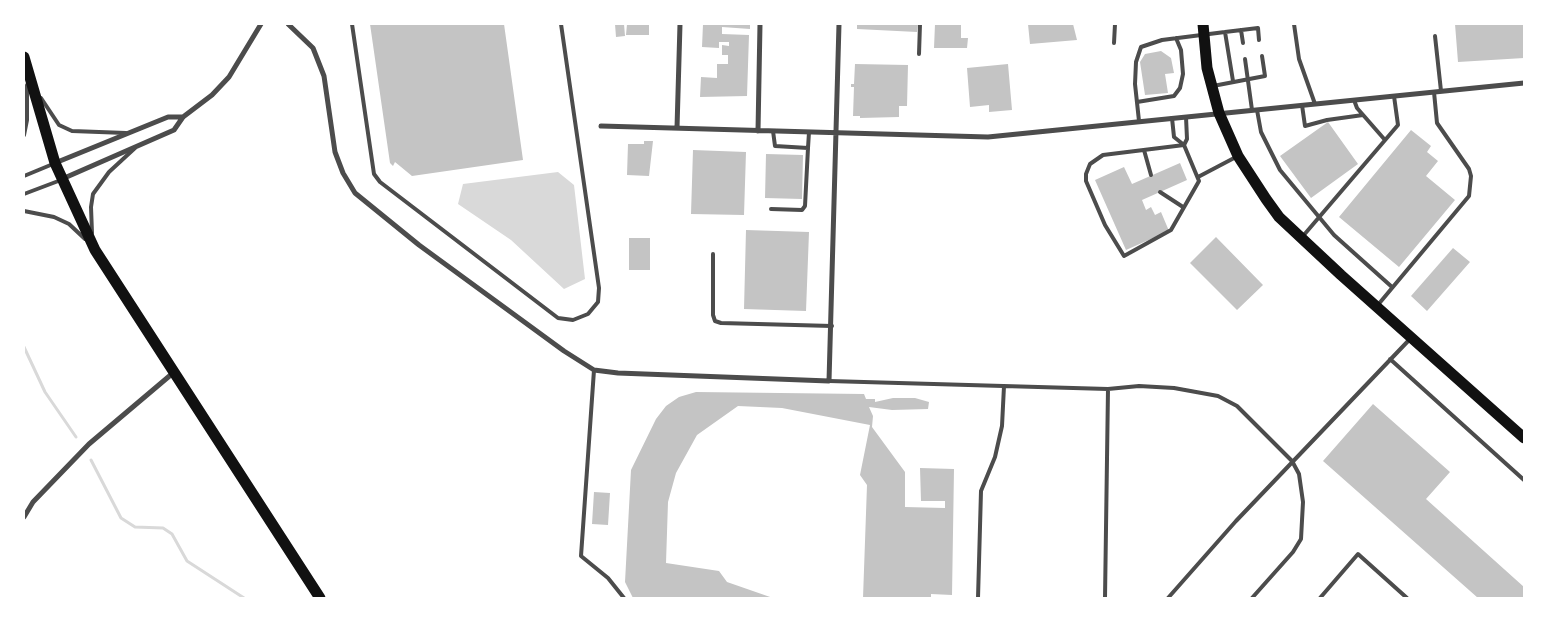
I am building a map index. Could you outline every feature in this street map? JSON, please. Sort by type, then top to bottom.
[{"type":"main road","points":[[1203,29],[1211,87],[1219,113],[1238,156],[1266,200],[1302,238],[1524,438]]},
{"type":"main road","points":[[24,57],[26,73],[55,164],[95,250],[320,598]]},
{"type":"street","points":[[61,180],[174,130],[183,117],[212,95],[229,77],[261,24]]},
{"type":"street","points":[[288,24],[313,48],[324,76],[335,152],[342,173],[354,193],[442,262],[564,351],[594,370],[633,374],[829,381],[839,24]]},
{"type":"street","points":[[677,128],[680,24]]},
{"type":"street","points":[[758,131],[760,24]]},
{"type":"street","points":[[601,126],[988,137],[1524,83]]},
{"type":"street","points":[[55,164],[168,117],[183,117]]},
{"type":"street","points":[[24,517],[33,502],[89,444],[173,372]]},
{"type":"lane","points":[[352,24],[374,174],[380,182],[558,318],[573,320],[588,314],[598,302],[599,288],[561,24]]},
{"type":"lane","points":[[919,54],[920,24]]},
{"type":"lane","points":[[1114,43],[1115,24]]},
{"type":"lane","points":[[1294,24],[1299,59],[1315,104]]},
{"type":"lane","points":[[1139,122],[1136,62],[1141,47],[1203,29],[1225,32],[1258,28],[1259,40]]},
{"type":"lane","points":[[1241,30],[1243,43]]},
{"type":"lane","points":[[1225,32],[1233,81]]},
{"type":"lane","points":[[1435,36],[1441,91]]},
{"type":"lane","points":[[1137,102],[1174,96],[1180,88],[1183,74],[1181,50],[1176,38]]},
{"type":"lane","points":[[1211,87],[1265,76],[1262,56]]},
{"type":"lane","points":[[1245,59],[1261,132],[1280,170],[1334,235],[1392,287]]},
{"type":"lane","points":[[26,73],[50,114],[59,125],[72,131],[131,132]]},
{"type":"lane","points":[[24,135],[27,112],[26,73]]},
{"type":"lane","points":[[1377,306],[1469,196],[1471,176],[1469,170],[1437,123],[1434,92]]},
{"type":"lane","points":[[1302,238],[1398,125],[1394,96]]},
{"type":"lane","points":[[1354,100],[1363,115],[1385,140]]},
{"type":"lane","points":[[1302,105],[1305,126],[1327,120],[1363,115]]},
{"type":"lane","points":[[1184,145],[1187,139],[1186,117]]},
{"type":"lane","points":[[1172,118],[1174,137],[1184,145],[1199,181],[1171,230],[1124,256],[1105,225],[1086,181],[1086,174],[1090,164],[1103,155],[1184,145]]},
{"type":"lane","points":[[773,131],[775,146],[808,148]]},
{"type":"lane","points":[[771,209],[802,210],[805,206],[809,132]]},
{"type":"lane","points":[[95,250],[90,219],[94,194],[110,172],[135,148]]},
{"type":"lane","points":[[1144,150],[1152,175]]},
{"type":"lane","points":[[1198,177],[1238,156]]},
{"type":"lane","points":[[24,176],[55,164]]},
{"type":"lane","points":[[24,194],[61,180]]},
{"type":"lane","points":[[1160,192],[1183,208]]},
{"type":"lane","points":[[24,211],[40,212],[69,224],[95,250]]},
{"type":"lane","points":[[713,254],[713,315],[715,321],[721,323],[832,326]]},
{"type":"lane","points":[[1168,598],[1292,461],[1412,337]]},
{"type":"lane","points":[[1390,359],[1524,480]]},
{"type":"lane","points":[[594,370],[581,556],[608,578],[624,598]]},
{"type":"lane","points":[[829,381],[1108,389],[1139,386],[1174,388],[1218,396],[1237,406],[1292,461],[1299,474],[1303,502],[1301,539],[1252,598]]},
{"type":"lane","points":[[978,598],[981,491],[997,449],[1002,426],[1004,386]]},
{"type":"lane","points":[[1105,598],[1108,389]]},
{"type":"lane","points":[[1320,598],[1358,554],[1407,598]]},
{"type":"shaded area","points":[[558,172],[574,185],[585,279],[564,289],[511,240],[458,204],[463,184]]},
{"type":"building","points":[[370,24],[504,24],[523,160],[412,176],[395,162],[393,166],[390,163]]},
{"type":"building","points":[[615,24],[624,24],[625,36],[616,37]]},
{"type":"building","points":[[627,24],[649,24],[649,35],[626,35]]},
{"type":"building","points":[[703,24],[750,24],[750,29],[722,27],[722,34],[749,35],[747,96],[700,97],[701,77],[717,78],[717,64],[728,64],[728,55],[722,55],[722,45],[729,46],[729,42],[719,42],[719,48],[702,47]]},
{"type":"building","points":[[857,24],[918,24],[917,32],[857,29]]},
{"type":"building","points":[[935,24],[961,24],[961,38],[968,38],[967,48],[934,48]]},
{"type":"building","points":[[1028,24],[1073,24],[1077,40],[1030,44]]},
{"type":"building","points":[[1455,24],[1524,24],[1524,58],[1458,62]]},
{"type":"building","points":[[1161,51],[1171,58],[1174,73],[1165,74],[1168,93],[1145,95],[1140,62],[1145,54]]},
{"type":"building","points":[[855,64],[908,65],[907,106],[899,106],[899,117],[860,118],[860,116],[853,116],[854,87],[851,87],[851,84],[854,84]]},
{"type":"building","points":[[1008,64],[1012,110],[989,112],[989,105],[970,107],[967,68]]},
{"type":"building","points":[[1328,122],[1358,164],[1311,198],[1280,156]]},
{"type":"building","points":[[1411,130],[1431,146],[1427,152],[1438,161],[1426,176],[1455,200],[1399,267],[1339,217]]},
{"type":"building","points":[[644,141],[653,141],[649,176],[627,175],[628,144],[644,144]]},
{"type":"building","points":[[693,150],[746,152],[744,215],[691,214]]},
{"type":"building","points":[[766,154],[803,155],[802,199],[765,198]]},
{"type":"building","points":[[1180,163],[1187,180],[1142,200],[1146,210],[1151,207],[1155,215],[1161,212],[1169,231],[1126,250],[1095,180],[1124,167],[1132,184]]},
{"type":"building","points":[[746,230],[809,232],[806,311],[744,309]]},
{"type":"building","points":[[1216,237],[1263,285],[1237,310],[1190,263]]},
{"type":"building","points":[[629,238],[650,238],[650,270],[629,270]]},
{"type":"building","points":[[1453,248],[1470,262],[1427,311],[1411,296]]},
{"type":"building","points":[[696,392],[864,394],[866,399],[875,399],[875,402],[893,398],[915,398],[929,402],[928,409],[892,410],[869,407],[873,416],[872,427],[905,472],[905,507],[945,508],[945,501],[921,501],[920,468],[954,469],[952,595],[931,594],[931,598],[863,598],[867,485],[860,475],[870,425],[782,408],[738,406],[697,435],[676,473],[668,502],[666,563],[719,571],[727,582],[773,598],[633,598],[625,582],[631,470],[656,419],[666,406],[679,397]]},
{"type":"building","points":[[1373,404],[1450,472],[1426,499],[1524,587],[1524,598],[1478,598],[1323,461]]},
{"type":"building","points":[[594,492],[610,493],[608,525],[592,524]]},
{"type":"waterway","points":[[24,347],[45,392],[76,437]]},
{"type":"waterway","points":[[91,460],[121,518],[135,527],[163,528],[172,534],[187,561],[244,598]]}]
